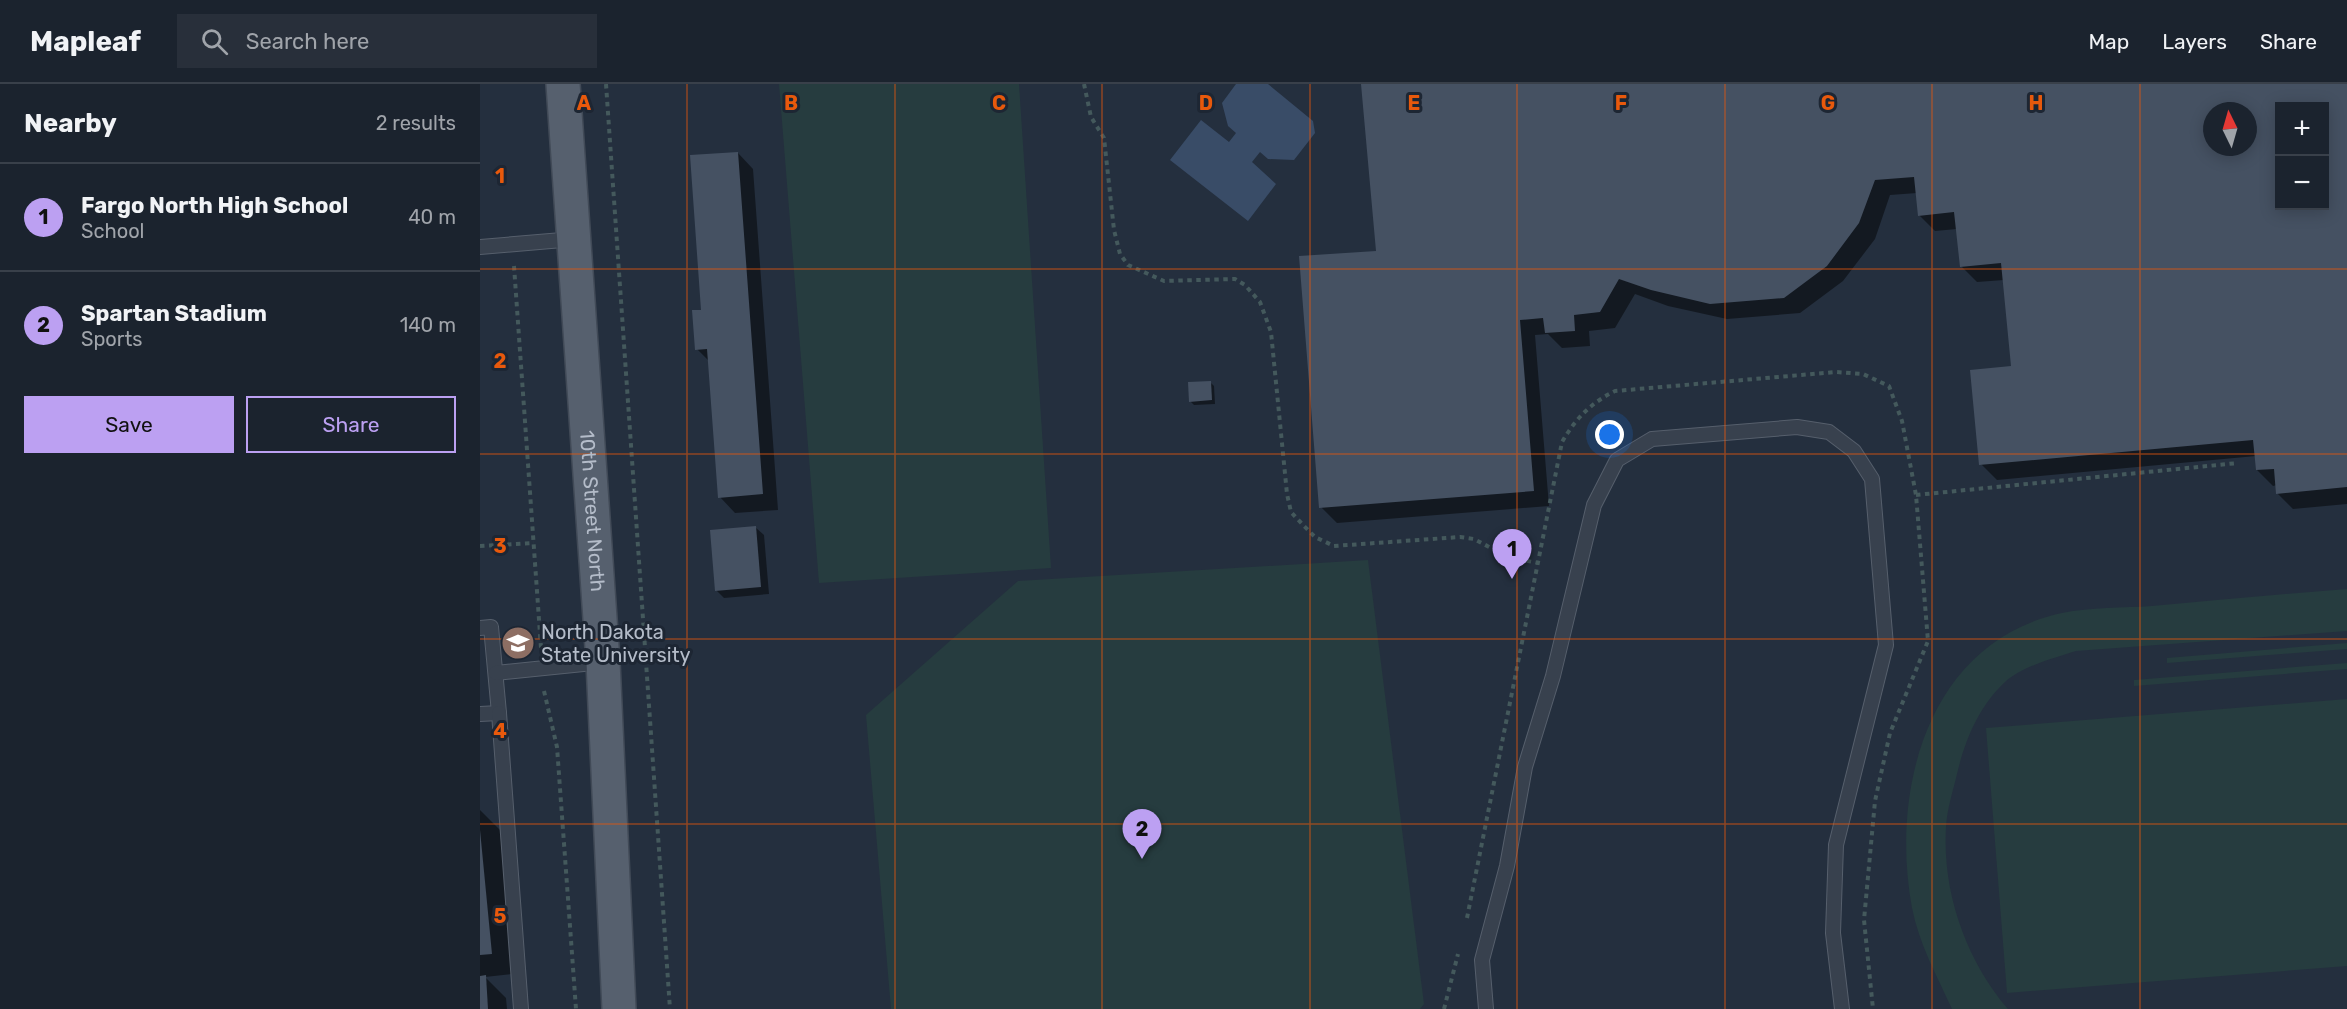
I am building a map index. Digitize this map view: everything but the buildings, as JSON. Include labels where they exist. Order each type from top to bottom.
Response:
[{"type":"main road","name":"10th Street North","points":[[563,84],[603,662],[619,1009]]},
{"type":"lane","points":[[480,247],[574,239]]},
{"type":"lane","points":[[1486,1009],[1482,960],[1507,866],[1525,767],[1553,676],[1593,505],[1617,460],[1652,439],[1797,427],[1829,432],[1854,451],[1872,479],[1886,645],[1836,845],[1833,933],[1842,1009]]},
{"type":"lane","points":[[480,628],[490,627],[496,673],[521,1009]]},
{"type":"lane","points":[[496,673],[603,662]]},
{"type":"lane","points":[[480,714],[499,713]]},
{"type":"path","points":[[606,84],[670,1009]]},
{"type":"path","points":[[1084,84],[1092,117],[1104,138],[1114,230],[1120,254],[1128,265],[1164,281],[1235,279],[1245,285],[1260,302],[1271,332],[1287,494],[1291,512],[1302,525],[1315,537],[1334,546],[1460,537],[1474,539],[1510,558],[1539,563]]},
{"type":"path","points":[[513,244],[544,694],[557,747],[576,1009]]},
{"type":"path","points":[[1466,922],[1562,442],[1574,422],[1589,408],[1615,391],[1836,372],[1863,374],[1889,386],[1902,421],[1916,495],[1928,640],[1890,733],[1875,801],[1864,920],[1873,1009]]},
{"type":"path","points":[[1916,495],[2238,463]]},
{"type":"path","points":[[480,546],[534,543]]},
{"type":"path","points":[[1444,1009],[1459,950]]},
{"type":"green space","points":[[779,84],[1019,84],[1051,568],[819,583]]},
{"type":"green space","points":[[1368,560],[1424,1004],[1420,1009],[891,1009],[866,715],[1018,581]]},
{"type":"green space","points":[[2347,589],[2347,631],[2076,651],[2021,671],[1996,691],[1980,713],[1964,749],[1948,814],[1946,851],[1953,900],[1969,947],[1993,990],[2008,1009],[1952,1009],[1915,921],[1907,862],[1907,816],[1914,770],[1928,727],[1950,688],[1979,655],[2016,629],[2073,611]]},
{"type":"green space","points":[[2347,643],[2347,649],[2167,663],[2167,658]]},
{"type":"green space","points":[[2347,663],[2347,669],[2134,686],[2134,680]]},
{"type":"green space","points":[[2347,699],[2347,966],[2007,993],[1986,728]]},
{"type":"water","points":[[1236,84],[1268,84],[1313,121],[1315,133],[1294,160],[1268,159],[1260,152],[1252,162],[1276,184],[1248,221],[1170,160],[1201,120],[1229,142],[1236,133],[1228,126],[1222,103]]},
{"type":"place","name":"Fargo North High School","points":[[1512,579]]},
{"type":"place","name":"North Dakota State University","points":[[518,643]]},
{"type":"place","name":"Spartan Stadium","points":[[1142,859]]}]
